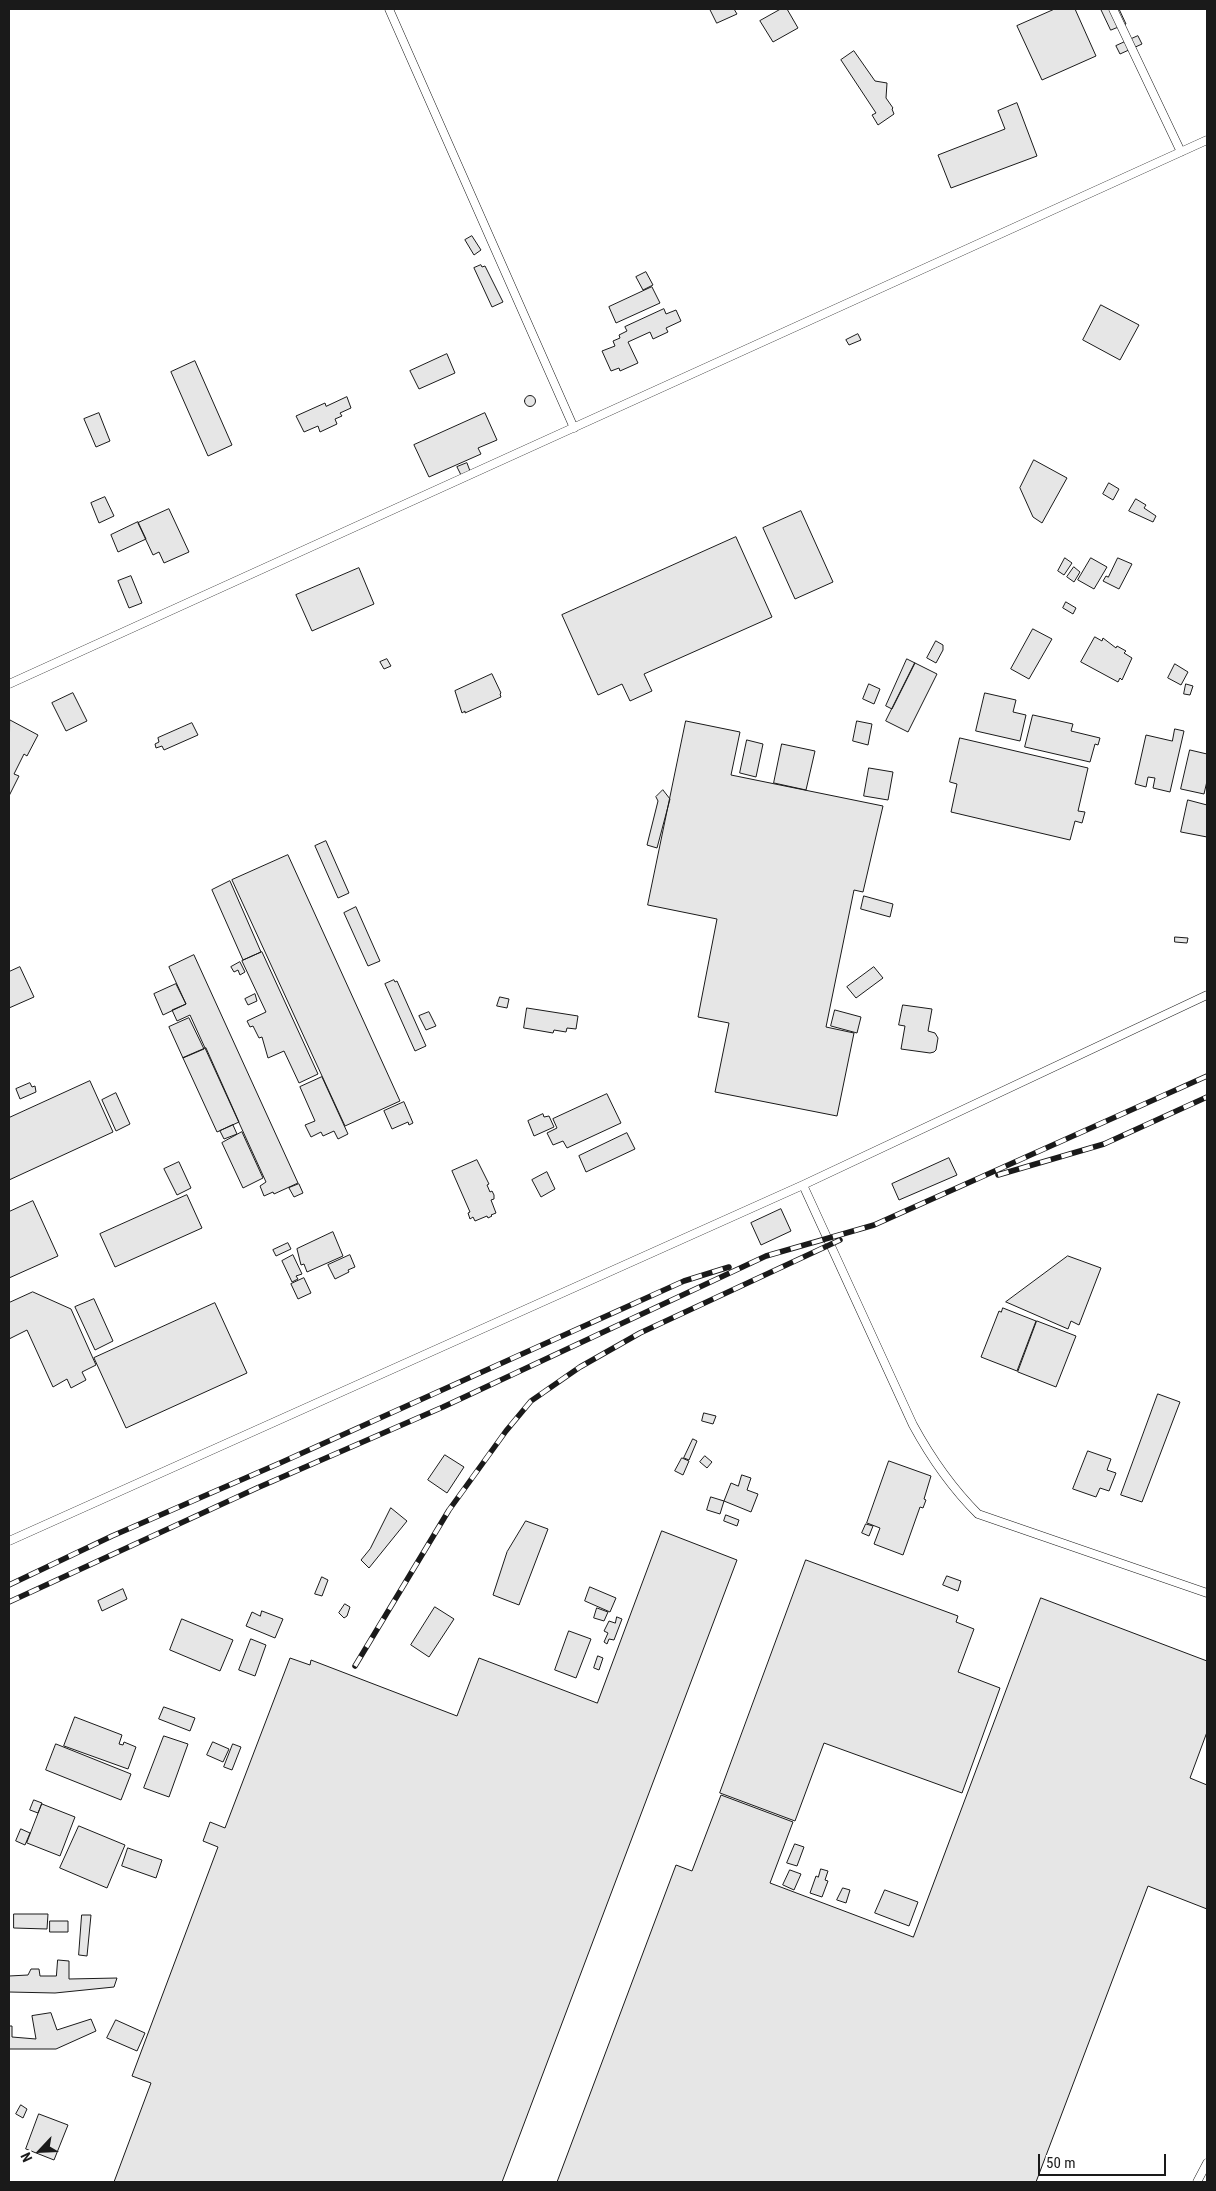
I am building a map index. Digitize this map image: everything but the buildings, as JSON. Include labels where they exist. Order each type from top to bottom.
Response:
[{"type":"lane","points":[[389,9],[574,428]]},
{"type":"lane","points":[[1113,9],[1181,152]]},
{"type":"lane","points":[[9,684],[1207,140]]},
{"type":"lane","points":[[9,1541],[803,1185],[1207,995]]},
{"type":"lane","points":[[803,1185],[913,1425],[934,1462],[957,1493],[978,1514],[1207,1593]]},
{"type":"lane","points":[[1197,2182],[1207,2163]]},
{"type":"railway","points":[[9,1602],[257,1488],[443,1407],[766,1256],[874,1225],[1207,1076]]},
{"type":"railway","points":[[998,1175],[1104,1144],[1207,1097]]},
{"type":"railway","points":[[355,1666],[449,1510],[506,1431],[531,1401],[580,1367],[640,1333],[840,1240]]},
{"type":"railway","points":[[9,1585],[112,1536],[280,1463],[684,1281],[729,1267]]}]
